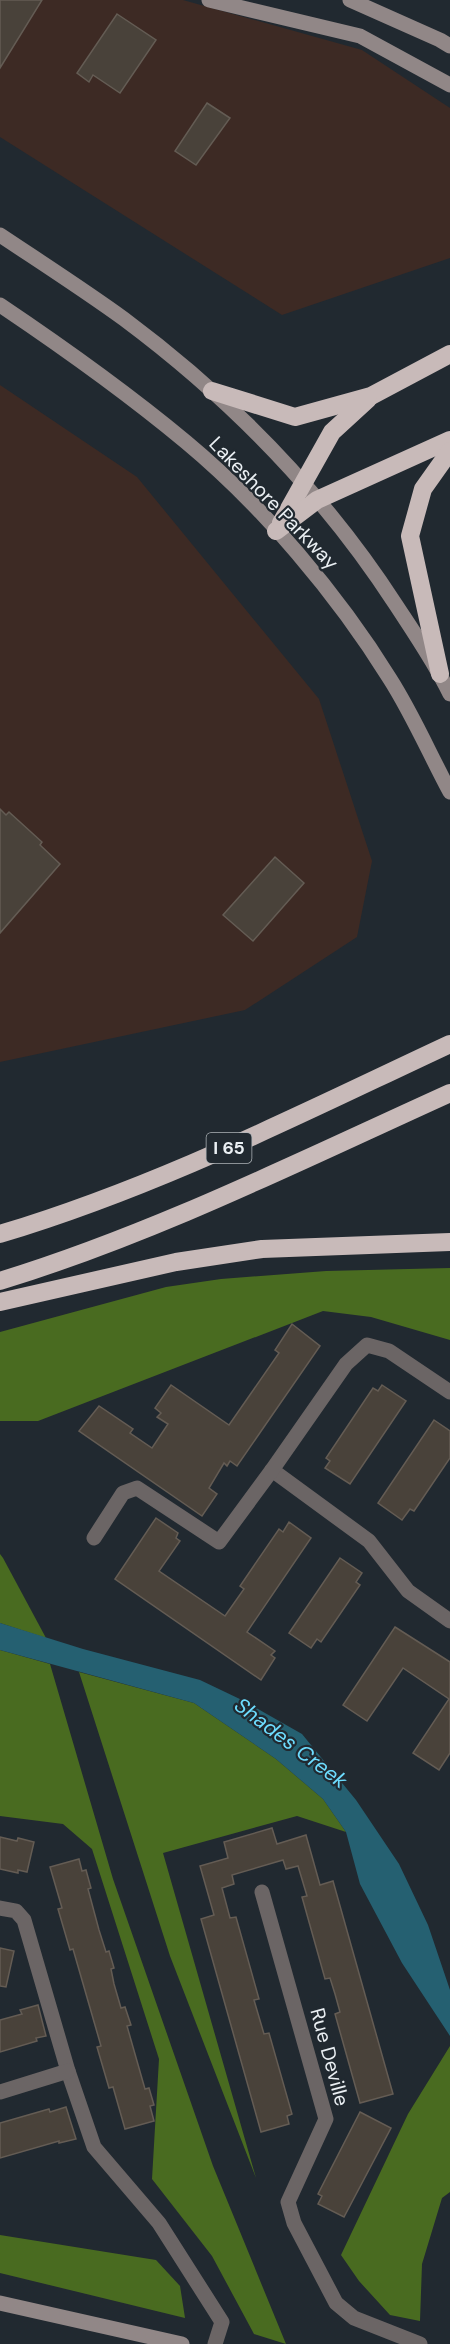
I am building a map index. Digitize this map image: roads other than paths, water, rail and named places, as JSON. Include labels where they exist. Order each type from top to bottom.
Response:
[{"type":"highway","points":[[212,391],[295,417],[371,396],[450,354]]},
{"type":"highway","points":[[276,531],[332,432],[371,396]]},
{"type":"highway","points":[[276,531],[317,500],[450,440]]},
{"type":"highway","points":[[440,674],[410,536],[423,489],[450,451]]},
{"type":"highway","points":[[357,1087],[450,1030]]},
{"type":"highway","name":"I 65","points":[[0,1234],[57,1217],[180,1170],[450,1044]]},
{"type":"highway","name":"I 65","points":[[0,1281],[48,1266],[177,1216],[450,1093]]},
{"type":"highway","points":[[0,1302],[176,1262],[262,1249],[450,1242]]},
{"type":"main road","points":[[209,0],[360,36],[450,85]]},
{"type":"main road","points":[[350,0],[420,30],[450,46]]},
{"type":"main road","name":"Lakeshore Parkway","points":[[0,235],[124,319],[212,391],[276,453],[346,533],[440,674],[450,694]]},
{"type":"main road","name":"Lakeshore Parkway","points":[[0,305],[74,355],[188,443],[276,531],[318,577],[375,656],[391,681],[450,792]]},
{"type":"main road","points":[[0,2303],[182,2344]]},
{"type":"street","points":[[93,1538],[123,1493],[137,1488],[219,1542],[346,1364],[367,1345],[389,1351],[450,1392]]},
{"type":"street","points":[[272,1470],[369,1540],[408,1591],[450,1621]]},
{"type":"street","name":"Rue Deville","points":[[262,1892],[326,2119],[288,2202],[294,2223],[336,2303],[354,2318],[420,2344]]},
{"type":"street","points":[[0,1908],[16,1911],[24,1920],[68,2071],[94,2147],[159,2223],[222,2322],[215,2344]]},
{"type":"street","points":[[0,2092],[68,2071]]},
{"type":"water","name":"Shades Creek","points":[[0,1623],[83,1649],[200,1680],[244,1701],[302,1734],[356,1800],[399,1864],[428,1925],[450,1990],[450,2036],[402,1963],[360,1884],[346,1832],[323,1799],[276,1759],[194,1703],[0,1650]]}]
